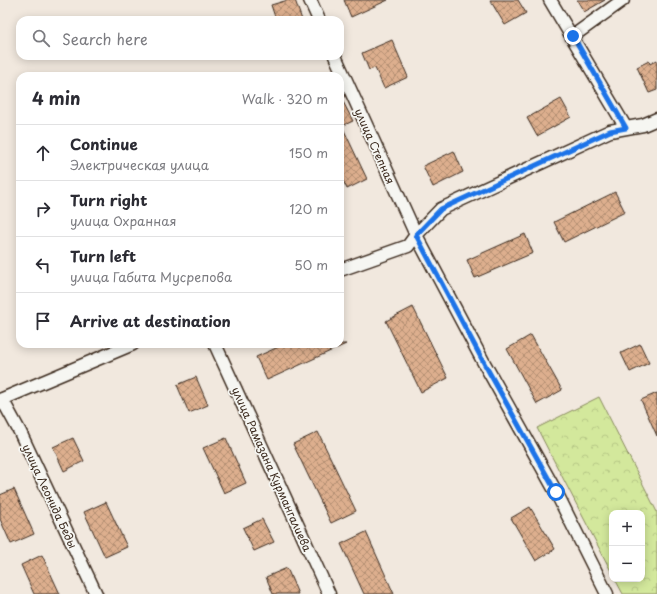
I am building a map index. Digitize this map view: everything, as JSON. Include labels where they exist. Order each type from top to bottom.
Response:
[{"type":"street","points":[[310,0],[317,16]]},
{"type":"street","points":[[550,0],[573,36],[626,128]]},
{"type":"street","points":[[573,36],[623,0]]},
{"type":"street","name":"улица Степная","points":[[337,60],[342,72]]},
{"type":"street","name":"улица Степная","points":[[344,76],[416,235],[484,363],[556,492],[607,594]]},
{"type":"street","points":[[344,269],[408,246],[416,235],[441,209],[610,131],[643,125],[657,119]]},
{"type":"street","points":[[1,400],[124,348]]},
{"type":"street","name":"улица Рамазана Курмангалиева","points":[[217,348],[329,594]]},
{"type":"street","name":"улица Леонида Беды","points":[[1,400],[20,432],[96,594]]},
{"type":"green space","points":[[599,397],[657,512],[657,594],[623,594],[617,582],[645,582],[645,510],[609,510],[609,567],[537,428]]},
{"type":"building","points":[[288,0],[295,0],[301,16],[275,16],[271,5]]},
{"type":"building","points":[[344,0],[388,0],[351,17]]},
{"type":"building","points":[[490,0],[518,0],[526,13],[505,25]]},
{"type":"building","points":[[577,0],[605,0],[584,12]]},
{"type":"building","points":[[392,40],[408,77],[384,88],[375,68],[369,70],[362,53]]},
{"type":"building","points":[[657,60],[657,90],[649,93],[637,67],[649,61],[650,64]]},
{"type":"building","points":[[561,99],[571,117],[537,136],[527,118]]},
{"type":"building","points":[[344,104],[353,121],[344,125]]},
{"type":"building","points":[[344,130],[367,179],[347,189],[344,183]]},
{"type":"building","points":[[454,151],[463,172],[433,187],[423,166]]},
{"type":"building","points":[[615,192],[625,212],[564,242],[554,222]]},
{"type":"building","points":[[525,234],[533,253],[475,278],[467,260]]},
{"type":"building","points":[[413,307],[448,378],[421,392],[386,321]]},
{"type":"building","points":[[531,335],[562,390],[537,404],[507,349]]},
{"type":"building","points":[[640,344],[649,363],[630,372],[621,353]]},
{"type":"building","points":[[276,348],[337,348],[267,380],[256,357]]},
{"type":"building","points":[[196,377],[208,405],[189,413],[177,385]]},
{"type":"building","points":[[657,393],[657,436],[641,400]]},
{"type":"building","points":[[318,432],[356,511],[331,523],[293,444]]},
{"type":"building","points":[[73,438],[84,461],[64,471],[53,447]]},
{"type":"building","points":[[226,438],[246,483],[224,493],[203,448]]},
{"type":"building","points":[[14,489],[34,534],[11,544],[0,519],[0,495]]},
{"type":"building","points":[[106,502],[127,547],[105,557],[84,512]]},
{"type":"building","points":[[530,507],[555,549],[536,561],[511,518]]},
{"type":"building","points":[[262,519],[274,542],[254,551],[243,528]]},
{"type":"building","points":[[366,532],[394,594],[364,594],[341,544]]},
{"type":"building","points":[[42,555],[60,594],[34,594],[21,565]]},
{"type":"building","points":[[287,568],[298,594],[273,594],[266,577]]},
{"type":"route","points":[[556,492],[484,363],[452,300],[416,235],[441,209],[610,131],[626,128],[573,36]]}]
